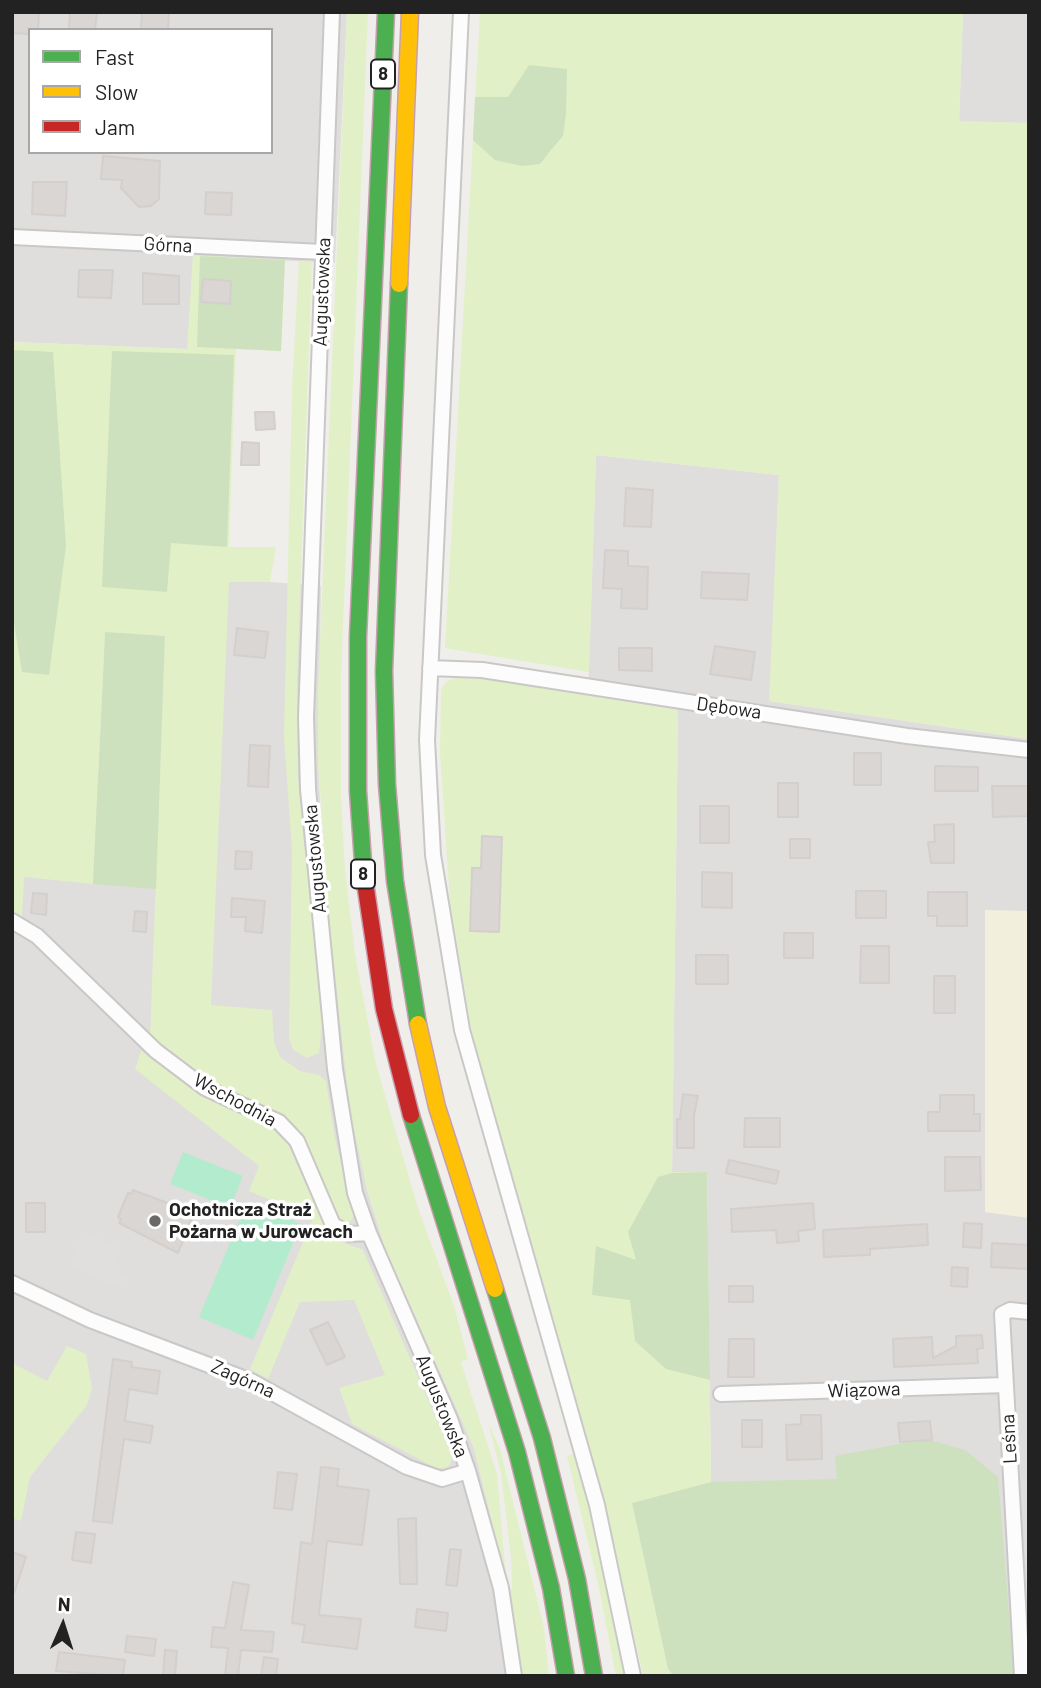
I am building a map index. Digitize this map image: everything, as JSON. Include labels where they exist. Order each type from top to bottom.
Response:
[{"type":"highway","name":"8","points":[[386,12],[358,636],[358,790],[366,900],[384,1009],[401,1084],[503,1403],[551,1588],[566,1676]]},
{"type":"highway","name":"8","points":[[410,12],[384,671],[387,784],[395,881],[416,1014],[438,1107],[541,1438],[577,1578],[594,1676]]},
{"type":"highway","points":[[577,1578],[607,1676]]},
{"type":"street","name":"Augustowska","points":[[332,12],[306,717],[308,789],[335,1069],[355,1193],[369,1233],[450,1419],[468,1471],[501,1588],[514,1676]]},
{"type":"street","points":[[461,12],[427,740],[433,855],[462,1030],[597,1505],[633,1676]]},
{"type":"street","name":"Górna","points":[[12,237],[323,252]]},
{"type":"street","name":"Dębowa","points":[[430,668],[482,670],[907,736],[1029,750]]},
{"type":"street","name":"Wschodnia","points":[[12,920],[37,936],[146,1042],[195,1081],[279,1122],[297,1142],[333,1225],[349,1234],[369,1233]]},
{"type":"street","name":"Zagórna","points":[[12,1283],[90,1320],[251,1381],[407,1467],[442,1479],[468,1471]]},
{"type":"street","name":"Leśna","points":[[1022,1676],[1002,1314],[1010,1310],[1029,1312]]},
{"type":"street","name":"Wiązowa","points":[[722,1394],[1006,1385]]},
{"type":"shaded area","points":[[12,12],[347,12],[335,263],[193,256],[188,349],[12,342]]},
{"type":"shaded area","points":[[963,12],[1029,12],[1029,123],[959,122]]},
{"type":"shaded area","points":[[596,455],[779,475],[770,701],[1029,739],[1029,1676],[674,1676],[711,1482],[707,1173],[672,1173],[678,710],[588,695]]},
{"type":"shaded area","points":[[220,578],[321,586],[318,761],[322,838],[344,1054],[367,1190],[385,1247],[474,1448],[506,1578],[522,1676],[12,1676],[12,768],[207,778]]},
{"type":"shaded area","points":[[985,910],[1029,911],[1029,1218],[985,1212]]},
{"type":"shaded area","points":[[83,1232],[121,1248],[112,1270],[131,1279],[126,1290],[69,1265]]},
{"type":"green space","points":[[347,12],[368,12],[341,676],[341,797],[345,870],[355,954],[376,1064],[418,1208],[455,1309],[468,1359],[461,1362],[497,1474],[506,1578],[474,1448],[385,1247],[367,1190],[350,1111],[329,919],[318,761],[318,689]]},
{"type":"green space","points":[[480,12],[963,12],[959,121],[1029,123],[1029,739],[769,701],[779,475],[596,455],[589,672],[445,648]]},
{"type":"green space","points":[[529,65],[567,69],[566,113],[563,136],[540,164],[522,166],[495,160],[473,140],[475,97],[508,97]]},
{"type":"green space","points":[[193,255],[285,260],[281,351],[236,349],[229,547],[276,547],[270,582],[229,582],[211,1005],[272,1010],[274,1042],[280,1057],[300,1071],[319,1075],[326,1081],[335,1138],[354,1216],[349,1224],[339,1221],[303,1137],[295,1126],[211,1084],[150,1037],[165,636],[105,633],[93,884],[24,877],[22,917],[12,914],[12,342],[187,349]]},
{"type":"green space","points":[[200,256],[285,260],[281,351],[197,347]]},
{"type":"green space","points":[[299,261],[312,261],[297,683],[298,778],[322,1025],[319,1053],[307,1058],[293,1050],[289,1037],[292,850],[284,737],[292,387]]},
{"type":"green space","points":[[12,350],[53,352],[66,546],[49,675],[22,672],[12,611]]},
{"type":"green space","points":[[112,351],[234,355],[227,547],[171,543],[167,592],[102,587]]},
{"type":"green space","points":[[105,632],[165,636],[156,889],[93,884]]},
{"type":"green space","points":[[461,675],[678,710],[672,1172],[707,1172],[711,1482],[632,1503],[668,1669],[674,1676],[643,1675],[606,1513],[473,1040],[450,901],[440,753],[441,689],[447,681]]},
{"type":"green space","points":[[141,1051],[202,1094],[267,1125],[286,1140],[324,1224],[344,1243],[363,1250],[452,1455],[451,1463],[447,1467],[438,1469],[352,1424],[339,1388],[385,1375],[354,1300],[300,1302],[268,1379],[250,1369],[313,1218],[249,1191],[259,1166],[135,1069]]},
{"type":"green space","points":[[183,1152],[243,1176],[230,1208],[170,1184]]},
{"type":"green space","points":[[707,1172],[710,1380],[666,1369],[635,1341],[630,1300],[592,1295],[596,1246],[636,1260],[628,1232],[658,1177],[672,1173]]},
{"type":"green space","points":[[247,1202],[301,1224],[253,1340],[199,1317]]},
{"type":"green space","points":[[67,1346],[86,1354],[92,1388],[87,1405],[30,1477],[21,1521],[12,1518],[12,1363],[47,1381]]},
{"type":"green space","points":[[488,1422],[500,1449],[544,1628],[549,1676],[522,1676],[509,1590],[512,1589],[511,1558],[501,1473]]},
{"type":"green space","points":[[926,1439],[965,1450],[998,1477],[1014,1676],[674,1676],[668,1669],[632,1503],[711,1482],[837,1479],[835,1456]]},
{"type":"green space","points":[[577,1453],[621,1645],[625,1676],[616,1676],[599,1588],[567,1456]]},
{"type":"building","points":[[12,12],[39,12],[38,28],[28,28],[28,34],[12,33]]},
{"type":"building","points":[[70,12],[97,12],[95,28],[69,28]]},
{"type":"building","points":[[142,12],[169,12],[168,28],[141,28]]},
{"type":"building","points":[[103,156],[160,161],[159,199],[151,206],[139,207],[121,188],[122,180],[101,179]]},
{"type":"building","points":[[33,182],[67,182],[65,216],[32,214]]},
{"type":"building","points":[[206,192],[232,193],[231,215],[205,214]]},
{"type":"building","points":[[79,270],[113,270],[111,298],[78,297]]},
{"type":"building","points":[[143,273],[179,276],[179,304],[143,304]]},
{"type":"building","points":[[203,279],[231,281],[230,304],[201,302]]},
{"type":"building","points":[[255,412],[274,412],[275,429],[256,430]]},
{"type":"building","points":[[242,442],[259,443],[259,465],[241,465]]},
{"type":"building","points":[[626,488],[653,490],[651,527],[624,526]]},
{"type":"building","points":[[605,550],[628,551],[628,566],[648,567],[647,609],[621,608],[622,589],[603,588]]},
{"type":"building","points":[[702,572],[749,574],[747,600],[701,598]]},
{"type":"building","points":[[237,628],[268,632],[265,658],[234,655]]},
{"type":"building","points":[[715,646],[755,652],[751,680],[710,674]]},
{"type":"building","points":[[619,648],[652,648],[652,671],[619,670]]},
{"type":"building","points":[[250,745],[270,746],[268,787],[248,786]]},
{"type":"building","points":[[854,753],[881,753],[881,785],[854,785]]},
{"type":"building","points":[[935,766],[978,767],[978,791],[935,791]]},
{"type":"building","points":[[778,783],[798,783],[798,817],[778,817]]},
{"type":"building","points":[[992,786],[1029,786],[1029,816],[993,817]]},
{"type":"building","points":[[700,806],[729,806],[729,843],[700,843]]},
{"type":"building","points":[[954,824],[954,863],[931,863],[928,842],[935,842],[934,825]]},
{"type":"building","points":[[482,836],[502,837],[499,932],[470,931],[472,868],[481,868]]},
{"type":"building","points":[[790,839],[810,839],[810,858],[790,858]]},
{"type":"building","points":[[236,851],[252,852],[251,869],[235,869]]},
{"type":"building","points":[[702,872],[732,873],[732,908],[702,907]]},
{"type":"building","points":[[856,891],[886,891],[886,918],[856,918]]},
{"type":"building","points":[[928,892],[967,892],[967,926],[937,926],[937,916],[928,916]]},
{"type":"building","points":[[33,893],[47,894],[46,915],[31,913]]},
{"type":"building","points":[[232,898],[265,901],[262,933],[245,931],[246,917],[231,917]]},
{"type":"building","points":[[135,911],[147,912],[146,932],[133,931]]},
{"type":"building","points":[[784,933],[813,933],[813,958],[784,958]]},
{"type":"building","points":[[861,946],[889,946],[889,983],[860,983]]},
{"type":"building","points":[[696,955],[728,955],[728,984],[696,984]]},
{"type":"building","points":[[934,976],[955,976],[955,1013],[934,1013]]},
{"type":"building","points":[[683,1094],[698,1096],[694,1115],[694,1148],[677,1148],[677,1119],[680,1119]]},
{"type":"building","points":[[940,1095],[974,1095],[974,1114],[980,1114],[980,1131],[928,1131],[928,1112],[940,1112]]},
{"type":"building","points":[[745,1118],[780,1118],[780,1147],[744,1147]]},
{"type":"building","points":[[945,1157],[980,1157],[981,1190],[945,1191]]},
{"type":"building","points":[[729,1160],[779,1171],[776,1184],[726,1173]]},
{"type":"building","name":"Ochotnicza Straż Pożarna w Jurowcach","points":[[133,1190],[178,1207],[176,1212],[192,1219],[178,1253],[119,1223],[121,1219],[118,1217],[128,1193],[131,1194]]},
{"type":"building","points":[[26,1203],[45,1203],[45,1232],[26,1232]]},
{"type":"building","points":[[813,1203],[815,1229],[798,1231],[799,1241],[777,1243],[776,1230],[732,1232],[731,1209]]},
{"type":"building","points":[[964,1223],[982,1224],[981,1248],[963,1247]]},
{"type":"building","points":[[927,1224],[928,1245],[870,1249],[870,1255],[824,1257],[823,1230]]},
{"type":"building","points":[[992,1243],[1029,1245],[1029,1269],[991,1267]]},
{"type":"building","points":[[952,1267],[968,1268],[967,1287],[951,1286]]},
{"type":"building","points":[[729,1286],[753,1286],[753,1302],[729,1302]]},
{"type":"building","points":[[328,1322],[345,1357],[327,1365],[310,1330]]},
{"type":"building","points":[[982,1335],[983,1348],[977,1349],[978,1363],[894,1367],[893,1339],[932,1337],[933,1358],[956,1346],[956,1336]]},
{"type":"building","points":[[729,1339],[754,1339],[754,1377],[728,1377]]},
{"type":"building","points":[[113,1359],[132,1362],[131,1367],[160,1371],[157,1394],[129,1389],[125,1421],[153,1426],[150,1443],[124,1439],[112,1523],[93,1521]]},
{"type":"building","points":[[801,1415],[821,1415],[822,1459],[787,1460],[786,1425],[801,1424]]},
{"type":"building","points":[[742,1420],[762,1420],[762,1447],[742,1447]]},
{"type":"building","points":[[930,1421],[932,1440],[900,1442],[898,1423]]},
{"type":"building","points":[[321,1467],[339,1469],[337,1486],[369,1490],[362,1545],[327,1541],[319,1615],[361,1619],[357,1649],[302,1642],[305,1625],[292,1623],[301,1542],[312,1544]]},
{"type":"building","points":[[278,1472],[297,1474],[292,1510],[274,1508]]},
{"type":"building","points":[[416,1518],[417,1584],[400,1584],[398,1519]]},
{"type":"building","points":[[76,1532],[95,1534],[91,1563],[72,1560]]},
{"type":"building","points":[[450,1549],[461,1550],[457,1586],[446,1585]]},
{"type":"building","points":[[12,1552],[26,1557],[14,1593],[12,1593]]},
{"type":"building","points":[[233,1582],[249,1585],[241,1630],[274,1632],[272,1652],[241,1650],[238,1676],[225,1676],[228,1648],[211,1647],[213,1627],[225,1628]]},
{"type":"building","points":[[417,1609],[448,1613],[446,1631],[415,1627]]},
{"type":"building","points":[[127,1636],[156,1639],[154,1656],[125,1652]]},
{"type":"building","points":[[165,1650],[177,1651],[175,1676],[163,1676]]},
{"type":"building","points":[[59,1652],[125,1660],[123,1676],[56,1671]]},
{"type":"building","points":[[264,1657],[278,1659],[276,1676],[261,1676]]},
{"type":"traffic: fast","points":[[364,876],[358,791],[358,636],[386,12]]},
{"type":"traffic: fast","points":[[399,284],[384,671],[387,784],[395,881],[418,1024]]},
{"type":"traffic: fast","points":[[411,1115],[517,1452],[551,1588],[566,1676]]},
{"type":"traffic: fast","points":[[495,1289],[542,1438],[577,1579],[594,1676]]},
{"type":"traffic: slow","points":[[399,284],[410,12]]},
{"type":"traffic: slow","points":[[418,1024],[437,1107],[495,1289]]},
{"type":"traffic: jam","points":[[364,876],[384,1009],[411,1115]]},
{"type":"place","name":"Ochotnicza Straż Pożarna w Jurowcach","points":[[155,1221]]}]
